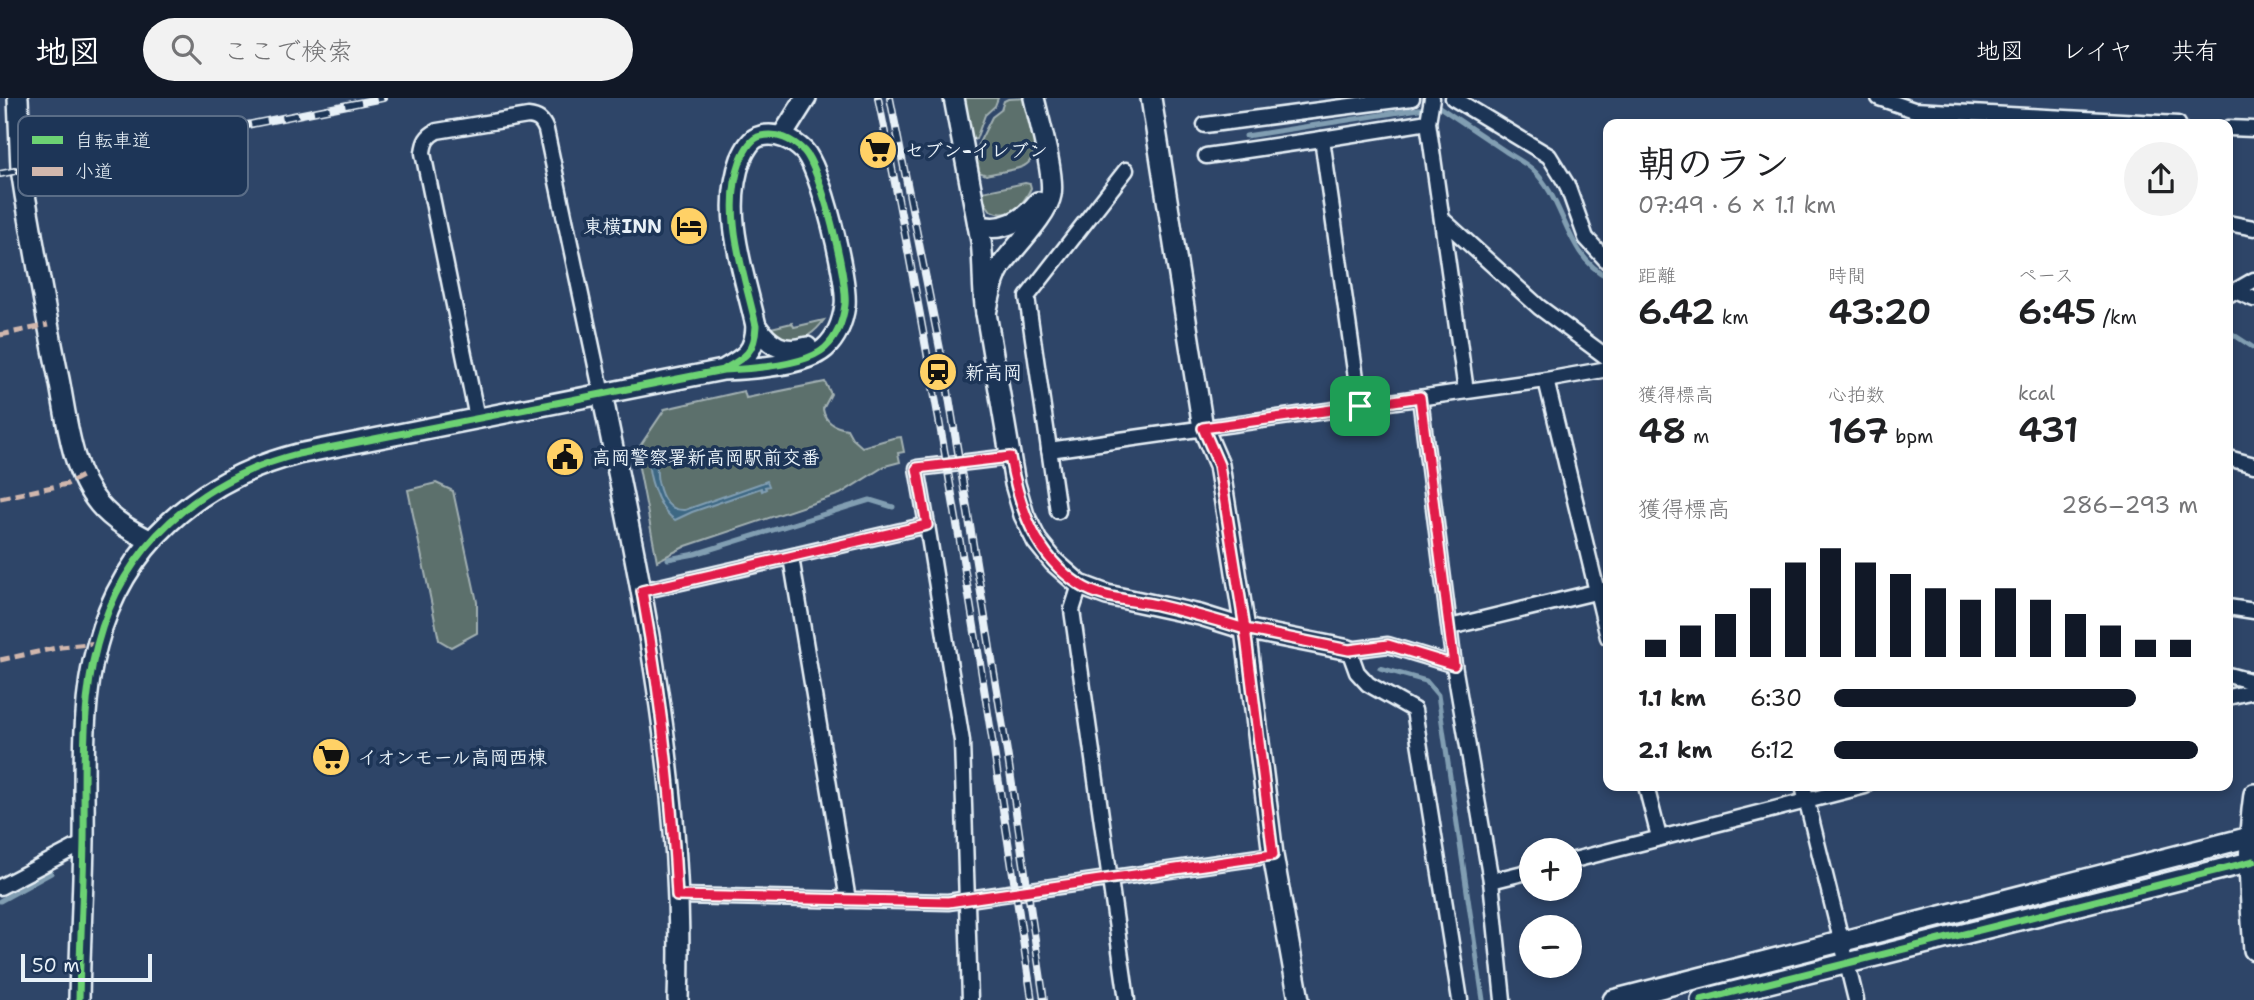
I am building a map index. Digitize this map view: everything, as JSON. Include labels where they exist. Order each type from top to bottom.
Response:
[{"type":"street","points":[[18,98],[19,116]]},
{"type":"street","points":[[782,136],[806,98]]},
{"type":"street","points":[[954,98],[978,225],[983,259],[982,294],[1010,457],[1024,515],[1037,541],[1054,562],[1080,585],[1107,595],[1196,614],[1245,629],[1349,650],[1388,645],[1454,665]]},
{"type":"street","points":[[986,313],[991,289],[1000,269],[1045,210],[1052,195],[1034,98]]},
{"type":"street","points":[[1151,98],[1203,428],[1219,465],[1245,629],[1273,855],[1299,1000]]},
{"type":"street","points":[[1205,125],[1334,103],[1412,98]]},
{"type":"street","points":[[1432,98],[1428,121],[1465,391]]},
{"type":"street","points":[[1453,98],[1549,156],[1567,185],[1586,238],[1603,257]]},
{"type":"street","points":[[1879,98],[1914,110],[2084,119]]},
{"type":"street","points":[[477,418],[424,143],[437,131],[528,116],[536,117],[543,121],[549,141],[642,591],[664,729],[672,804],[677,896],[678,1000]]},
{"type":"street","points":[[1206,156],[1428,121]]},
{"type":"street","points":[[2233,128],[2254,129]]},
{"type":"street","points":[[79,1000],[87,717],[96,647],[111,601],[128,570],[179,512],[197,498],[241,473],[270,462],[723,370],[782,365],[813,355],[826,347],[842,321],[846,301],[825,199],[806,153],[782,136],[758,136],[748,146],[737,172],[733,195],[734,223],[756,326],[755,342],[745,357],[723,370]]},
{"type":"street","points":[[1322,139],[1360,406]]},
{"type":"street","points":[[1058,511],[1027,298],[1126,170]]},
{"type":"street","points":[[978,225],[1007,225],[1027,215],[1046,189],[1050,175]]},
{"type":"street","points":[[25,196],[56,366],[82,475],[99,504],[122,525],[151,541]]},
{"type":"street","points":[[1442,219],[1539,307],[1603,354]]},
{"type":"street","points":[[2233,224],[2254,228]]},
{"type":"street","points":[[2233,292],[2254,280]]},
{"type":"street","points":[[2233,294],[2254,299]]},
{"type":"street","points":[[756,326],[773,346],[785,351],[816,344],[836,332]]},
{"type":"street","points":[[1049,450],[1603,370]]},
{"type":"street","points":[[1450,627],[1603,591],[1546,380]]},
{"type":"street","points":[[1420,397],[1454,665],[1491,881],[1503,1000]]},
{"type":"street","points":[[970,1000],[962,741],[917,468],[1010,457]]},
{"type":"street","points":[[2233,459],[2254,465]]},
{"type":"street","points":[[642,591],[927,525]]},
{"type":"street","points":[[791,557],[848,900]]},
{"type":"street","points":[[1080,585],[1072,610],[1126,1000]]},
{"type":"street","points":[[2233,608],[2254,611]]},
{"type":"street","points":[[1349,650],[1357,672],[1368,684],[1414,710],[1460,1000]]},
{"type":"street","points":[[2233,676],[2254,682]]},
{"type":"street","points":[[2233,696],[2254,691]]},
{"type":"street","points":[[1647,791],[1659,837]]},
{"type":"street","points":[[1804,791],[1856,1000]]},
{"type":"street","points":[[1582,858],[1847,791]]},
{"type":"street","points":[[2254,794],[2251,836],[2254,950]]},
{"type":"street","points":[[1613,1000],[2251,836]]},
{"type":"street","points":[[0,887],[84,843]]},
{"type":"street","points":[[677,896],[948,902],[1273,855]]},
{"type":"street","points":[[1702,1000],[2251,862]]},
{"type":"street","points":[[1491,881],[1519,874]]},
{"type":"green space","points":[[966,98],[998,98],[995,106],[985,115],[976,139],[969,140],[963,101]]},
{"type":"green space","points":[[1027,98],[1035,144],[1030,161],[1015,169],[986,175],[977,171],[974,167],[979,143],[992,117],[1001,110],[1004,101]]},
{"type":"green space","points":[[1030,184],[1031,188],[1024,200],[1016,209],[1005,214],[991,211],[981,197],[982,192]]},
{"type":"green space","points":[[824,320],[813,332],[801,338],[780,337],[772,333],[771,328],[792,323],[794,327]]},
{"type":"green space","points":[[825,382],[831,394],[823,409],[828,421],[847,429],[862,447],[901,437],[904,452],[898,453],[900,462],[885,466],[840,494],[686,546],[657,561],[636,452],[665,409],[744,391],[746,398]]},
{"type":"green space","points":[[436,483],[453,491],[477,602],[477,633],[451,647],[439,640],[408,490]]},
{"type":"water","points":[[654,448],[658,452],[660,489],[669,505],[676,509],[685,510],[767,481],[769,486],[762,491],[761,488],[675,520],[663,507],[654,488],[649,457],[651,449]]},
{"type":"waterway","points":[[1246,136],[1438,106],[1532,169],[1552,196],[1582,255],[1603,274]]},
{"type":"waterway","points":[[2233,334],[2254,348]]},
{"type":"waterway","points":[[668,559],[695,554],[870,500],[893,507]]},
{"type":"waterway","points":[[1380,668],[1426,681],[1438,695],[1483,1000]]},
{"type":"waterway","points":[[0,901],[51,873]]},
{"type":"railway","points":[[248,125],[383,98]]},
{"type":"railway","points":[[878,98],[961,548],[1032,1000]]},
{"type":"railway","points":[[890,98],[946,379],[1008,758],[1044,1000]]},
{"type":"railway","points":[[0,174],[18,170]]},
{"type":"marked path","points":[[0,335],[48,325]]},
{"type":"marked path","points":[[0,498],[67,484],[82,476]]},
{"type":"marked path","points":[[0,660],[61,647],[97,643]]},
{"type":"cycle path","points":[[79,1000],[85,742],[92,669],[109,609],[126,576],[146,547],[171,521],[198,499],[229,480],[262,465],[298,454],[723,370],[791,363],[816,354],[829,344],[841,322],[845,305],[842,273],[832,225],[811,162],[800,147],[779,136],[761,136],[751,142],[741,159],[735,179],[733,200],[736,242],[756,326],[751,349],[723,370]]},
{"type":"cycle path","points":[[1701,1000],[2254,861]]},
{"type":"place","name":"セブン-イレブン","points":[[878,150]]},
{"type":"place","name":"東横INN","points":[[689,226]]},
{"type":"place","name":"新高岡","points":[[938,372]]},
{"type":"place","name":"高岡警察署新高岡駅前交番","points":[[565,457]]},
{"type":"place","name":"イオンモール高岡西棟","points":[[331,757]]},
{"type":"route","points":[[1360,406],[1203,428],[1219,465],[1245,629],[1196,614],[1107,595],[1080,585],[1054,562],[1037,541],[1024,515],[1010,457],[917,468],[927,525],[642,591],[664,729],[673,816],[677,896],[948,902],[1273,855],[1245,629],[1349,650],[1388,645],[1454,665],[1420,397],[1360,406]]}]
